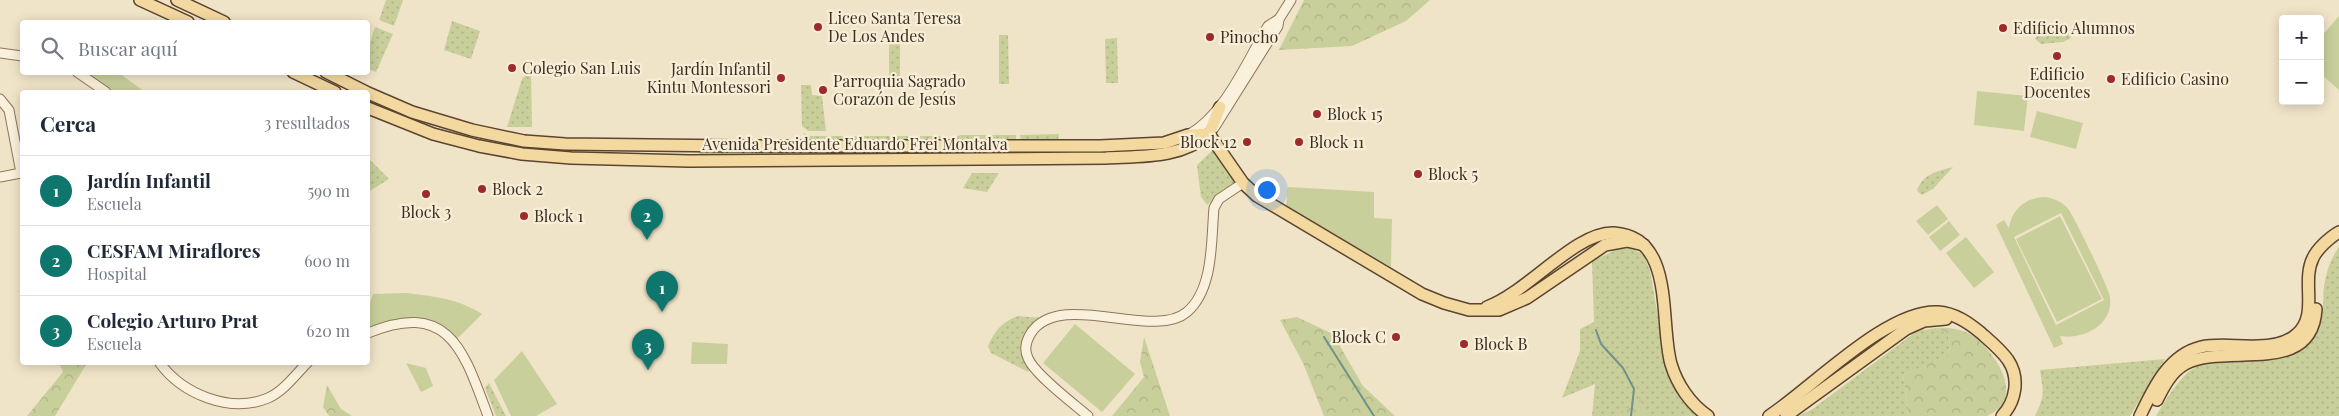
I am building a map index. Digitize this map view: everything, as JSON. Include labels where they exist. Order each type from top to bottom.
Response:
[{"type":"main road","points":[[140,0],[184,20]]},
{"type":"main road","points":[[177,0],[220,20]]},
{"type":"main road","points":[[300,75],[331,90]]},
{"type":"main road","name":"Avenida Presidente Eduardo Frei Montalva","points":[[332,75],[361,90]]},
{"type":"main road","name":"Avenida Presidente Eduardo Frei Montalva","points":[[370,94],[412,112],[472,130],[524,141],[565,144],[1100,146],[1164,143],[1188,135]]},
{"type":"main road","points":[[1210,134],[1220,107]]},
{"type":"main road","name":"Avenida Presidente Eduardo Frei Montalva","points":[[370,109],[433,134],[486,148],[535,155],[623,161],[1106,158],[1174,153],[1192,146],[1210,134]]},
{"type":"main road","points":[[1188,135],[1210,134]]},
{"type":"main road","points":[[1210,134],[1243,183],[1257,196],[1408,286],[1444,303],[1469,310],[1492,311],[1520,302],[1605,245],[1627,241],[1644,245],[1655,260],[1660,276],[1665,332],[1674,372],[1685,393],[1708,416]]},
{"type":"main road","points":[[2140,416],[2160,378],[2183,355],[2203,347],[2268,346],[2287,342],[2297,334],[2308,314],[2310,268],[2313,257],[2339,232]]},
{"type":"main road","points":[[2146,416],[2170,377],[2185,364],[2212,356],[2270,355],[2290,350],[2302,342],[2309,333],[2316,312],[2316,275],[2320,250]]},
{"type":"main road","points":[[1769,416],[1870,338],[1900,321],[1926,312],[1954,315],[1994,344],[2006,358],[2015,382],[2014,395],[2009,407],[2002,416]]},
{"type":"main road","points":[[1786,416],[1917,323],[1938,319],[1966,322]]},
{"type":"street","name":"Avenida Presidente Eduardo Frei Montalva","points":[[1210,134],[1226,112],[1278,26],[1279,19],[1291,0]]},
{"type":"street","name":"Avenida Presidente Eduardo Frei Montalva","points":[[1188,135],[1200,128],[1220,107],[1268,26],[1279,19]]},
{"type":"street","points":[[0,53],[20,56]]},
{"type":"street","points":[[81,75],[103,90]]},
{"type":"street","points":[[0,99],[9,110],[20,168]]},
{"type":"street","points":[[0,177],[20,173]]},
{"type":"street","points":[[1088,416],[1031,364],[1026,350],[1030,334],[1042,322],[1062,316],[1090,315],[1146,320],[1171,319],[1184,314],[1195,303],[1207,275],[1214,208],[1219,199],[1243,183]]},
{"type":"street","points":[[370,332],[407,322],[432,327],[446,335],[465,356],[488,416]]},
{"type":"street","points":[[162,365],[184,387],[210,399],[240,403],[269,398],[283,388],[305,365]]},
{"type":"green space","points":[[386,0],[403,0],[394,26],[379,20]]},
{"type":"green space","points":[[1304,0],[1430,0],[1406,21],[1352,46],[1279,50]]},
{"type":"green space","points":[[2339,16],[2339,90],[2324,77],[2324,33]]},
{"type":"green space","points":[[452,21],[480,31],[471,59],[444,50]]},
{"type":"green space","points":[[375,27],[393,34],[376,72],[370,70],[370,43]]},
{"type":"green space","points":[[2052,27],[2070,35],[2071,38],[2063,42],[2041,44],[2035,39],[2041,29]]},
{"type":"green space","points":[[999,35],[1008,35],[1009,84],[999,84]]},
{"type":"green space","points":[[889,38],[900,38],[900,87],[889,87]]},
{"type":"green space","points":[[1117,38],[1118,83],[1106,83],[1105,39]]},
{"type":"green space","points":[[531,70],[532,127],[507,127],[522,79]]},
{"type":"green space","points":[[89,75],[122,75],[142,90],[111,90]]},
{"type":"green space","points":[[801,85],[811,85],[812,95],[822,96],[826,131],[808,131],[802,126]]},
{"type":"green space","points":[[1977,91],[2028,96],[2024,131],[1974,125]]},
{"type":"green space","points":[[2037,111],[2083,123],[2076,149],[2030,137]]},
{"type":"green space","points":[[803,133],[811,136],[945,136],[945,141],[807,141]]},
{"type":"green space","points":[[1059,134],[1058,141],[1021,141],[1020,135]]},
{"type":"green space","points":[[960,135],[1016,135],[1016,141],[951,140]]},
{"type":"green space","points":[[1214,149],[1237,182],[1207,205],[1201,197],[1197,165]]},
{"type":"green space","points":[[944,151],[944,156],[700,156],[699,152]]},
{"type":"green space","points":[[370,160],[389,179],[370,191]]},
{"type":"green space","points":[[1953,167],[1933,189],[1922,195],[1917,191],[1919,185],[1931,174]]},
{"type":"green space","points":[[972,173],[999,173],[987,192],[963,188]]},
{"type":"green space","points":[[1288,187],[1374,192],[1374,218],[1392,219],[1391,267],[1286,207]]},
{"type":"green space","points":[[2046,197],[2056,200],[2065,205],[2069,210],[2098,268],[2110,297],[2110,307],[2102,323],[2087,333],[2078,336],[2060,336],[2063,344],[2054,348],[1996,225],[2004,220],[2009,228],[2013,215],[2021,205],[2032,199]],"holes":[[[2061,213],[2104,300],[2056,325],[2014,237]]]},
{"type":"green space","points":[[1937,205],[1948,219],[1928,235],[1916,221]]},
{"type":"green space","points":[[2060,216],[2102,299],[2057,322],[2016,239]]},
{"type":"green space","points":[[1949,221],[1960,235],[1940,251],[1929,237]]},
{"type":"green space","points":[[1966,237],[1994,272],[1974,288],[1946,253]]},
{"type":"green space","points":[[2339,247],[2339,416],[2156,416],[2176,385],[2191,370],[2206,363],[2221,360],[2270,358],[2285,355],[2300,348],[2313,337],[2322,319],[2324,286],[2328,270]]},
{"type":"green space","points":[[1630,248],[1643,254],[1650,270],[1666,365],[1681,400],[1698,416],[1645,416],[1640,399],[1619,416],[1592,416],[1595,384],[1562,398],[1580,351],[1580,329],[1594,322],[1592,261],[1618,249]]},
{"type":"green space","points":[[406,293],[436,297],[464,305],[482,314],[457,339],[447,329],[426,320],[415,319],[393,323],[370,330],[370,303],[373,294]]},
{"type":"green space","points":[[1018,316],[1042,318],[1031,327],[1025,336],[1031,368],[1028,372],[991,353],[988,346],[993,335],[1000,327]]},
{"type":"green space","points":[[1297,317],[1333,334],[1363,386],[1395,416],[1324,416],[1303,363],[1280,320]]},
{"type":"green space","points":[[1075,324],[1135,374],[1102,412],[1043,363]]},
{"type":"green space","points":[[1936,328],[1948,334],[1949,356],[1903,375],[1909,416],[1797,416],[1811,410],[1917,331]]},
{"type":"green space","points":[[1936,328],[1955,329],[1965,332],[1973,336],[1991,353],[2004,376],[2006,388],[2005,399],[1999,408],[1987,416],[1909,416],[1903,375],[1949,355],[1948,334]]},
{"type":"green space","points":[[1144,337],[1170,416],[1112,416],[1144,377],[1140,362]]},
{"type":"green space","points":[[692,342],[728,344],[727,364],[691,364]]},
{"type":"green space","points":[[522,351],[557,404],[536,416],[511,416],[494,380]]},
{"type":"green space","points":[[2165,359],[2130,416],[2035,416],[2043,393],[2040,370]]},
{"type":"green space","points":[[406,363],[426,368],[433,386],[421,392]]},
{"type":"green space","points":[[60,365],[86,365],[55,416],[27,416],[63,372]]},
{"type":"green space","points":[[489,383],[506,416],[496,416],[485,388]]},
{"type":"green space","points":[[327,385],[341,409],[352,416],[329,416],[323,407]]},
{"type":"green space","points":[[1640,398],[1645,416],[1619,416]]},
{"type":"waterway","points":[[1596,330],[1601,344],[1623,368],[1634,389],[1631,416]]},
{"type":"waterway","points":[[1324,337],[1374,416]]},
{"type":"place","name":"Liceo Santa Teresa De Los Andes","points":[[818,27]]},
{"type":"place","name":"Edificio Alumnos","points":[[2003,28]]},
{"type":"place","name":"Pinocho","points":[[1210,37]]},
{"type":"place","name":"Edificio Docentes","points":[[2057,56]]},
{"type":"place","name":"Colegio San Luis","points":[[512,68]]},
{"type":"place","name":"Jardín Infantil Kintu Montessori","points":[[781,78]]},
{"type":"place","name":"Edificio Casino","points":[[2111,79]]},
{"type":"place","name":"Parroquia Sagrado Corazón de Jesús","points":[[823,90]]},
{"type":"place","name":"Block 15","points":[[1317,114]]},
{"type":"place","name":"Block 12","points":[[1247,142]]},
{"type":"place","name":"Block 11","points":[[1299,142]]},
{"type":"place","name":"Block 5","points":[[1418,174]]},
{"type":"place","name":"Block 2","points":[[482,189]]},
{"type":"place","name":"Block 3","points":[[426,194]]},
{"type":"place","name":"Block 1","points":[[524,216]]},
{"type":"place","name":"CESFAM Miraflores","points":[[647,240]]},
{"type":"place","name":"Jardín Infantil","points":[[662,312]]},
{"type":"place","name":"Block C","points":[[1396,337]]},
{"type":"place","name":"Block B","points":[[1464,344]]},
{"type":"place","name":"Colegio Arturo Prat","points":[[648,370]]}]
